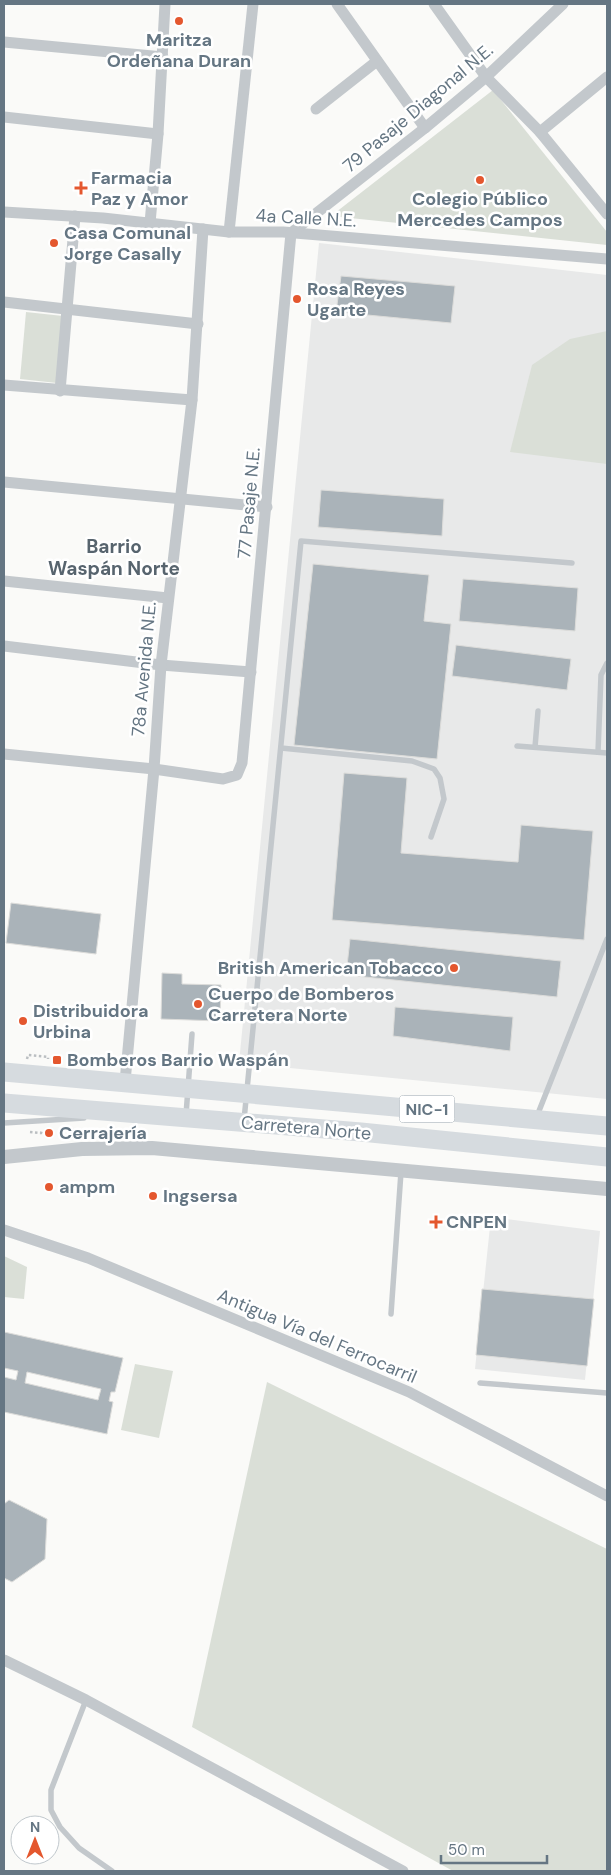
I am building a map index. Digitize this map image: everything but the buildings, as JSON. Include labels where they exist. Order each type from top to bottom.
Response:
[{"type":"highway","name":"Carretera Norte","points":[[4,1072],[607,1126]]},
{"type":"highway","name":"Carretera Norte","points":[[4,1103],[361,1132],[607,1157]]},
{"type":"street","points":[[150,223],[158,134],[165,4]]},
{"type":"street","points":[[229,232],[253,4]]},
{"type":"street","points":[[337,4],[426,128]]},
{"type":"street","points":[[434,4],[486,77],[540,132],[607,214]]},
{"type":"street","name":"79 Pasaje Diagonal N.E.","points":[[291,233],[426,128],[486,77],[563,4]]},
{"type":"street","points":[[4,42],[163,57]]},
{"type":"street","points":[[316,109],[377,61]]},
{"type":"street","points":[[540,132],[606,79]]},
{"type":"street","points":[[4,117],[158,134]]},
{"type":"street","name":"4a Calle N.E.","points":[[4,212],[75,216],[229,232],[291,233],[607,259]]},
{"type":"street","points":[[60,391],[75,216]]},
{"type":"street","name":"78a Avenida N.E.","points":[[125,1082],[154,769],[161,665],[192,400],[203,229]]},
{"type":"street","name":"77 Pasaje N.E.","points":[[154,769],[223,779],[237,775],[242,763],[291,233]]},
{"type":"street","points":[[4,302],[198,324]]},
{"type":"street","points":[[4,385],[60,391],[192,400]]},
{"type":"street","points":[[4,482],[267,507]]},
{"type":"street","points":[[4,581],[168,598]]},
{"type":"street","points":[[4,646],[161,665],[251,672]]},
{"type":"street","points":[[4,754],[154,769]]},
{"type":"street","points":[[4,1157],[82,1149],[152,1148],[607,1189]]},
{"type":"street","name":"Antigua Vía del Ferrocarril","points":[[4,1230],[88,1258],[408,1392],[607,1496]]},
{"type":"street","points":[[4,1660],[86,1700],[403,1871]]},
{"type":"lane","points":[[244,1123],[301,541],[572,563]]},
{"type":"lane","points":[[598,752],[601,675],[607,663]]},
{"type":"lane","points":[[536,747],[538,711]]},
{"type":"lane","points":[[517,746],[607,753]]},
{"type":"lane","points":[[281,748],[412,761],[434,769],[440,778],[444,799],[431,837]]},
{"type":"lane","points":[[536,1120],[607,939]]},
{"type":"lane","points":[[186,1117],[192,1034]]},
{"type":"lane","points":[[98,1117],[145,1114]]},
{"type":"lane","points":[[4,1123],[89,1118]]},
{"type":"lane","points":[[391,1314],[401,1170]]},
{"type":"lane","points":[[480,1383],[607,1393]]},
{"type":"lane","points":[[86,1700],[51,1790],[51,1810],[60,1827],[79,1848],[112,1871]]},
{"type":"path","points":[[28,1055],[48,1057]]},
{"type":"shaded area","points":[[493,90],[607,232],[607,245],[331,216]]},
{"type":"shaded area","points":[[319,243],[607,275],[607,1099],[239,1063]]},
{"type":"shaded area","points":[[26,312],[63,316],[57,383],[20,379]]},
{"type":"shaded area","points":[[607,331],[607,464],[510,452],[532,365],[570,339]]},
{"type":"shaded area","points":[[491,1217],[600,1231],[585,1380],[475,1369]]},
{"type":"shaded area","points":[[4,1256],[27,1267],[24,1299],[4,1297]]},
{"type":"shaded area","points":[[135,1364],[173,1371],[159,1438],[121,1430]]},
{"type":"shaded area","points":[[267,1382],[607,1549],[607,1871],[453,1871],[192,1727]]},
{"type":"place","name":"Maritza Ordeñana Duran","points":[[179,21]]},
{"type":"place","name":"Colegio Público Mercedes Campos","points":[[480,180]]},
{"type":"place","name":"Farmacia Paz y Amor","points":[[81,188]]},
{"type":"place","name":"Casa Comunal Jorge Casally","points":[[54,243]]},
{"type":"place","name":"Rosa Reyes Ugarte","points":[[297,299]]},
{"type":"place","name":"British American Tobacco","points":[[454,968]]},
{"type":"place","name":"Cuerpo de Bomberos Carretera Norte","points":[[198,1004]]},
{"type":"place","name":"Distribuidora Urbina","points":[[23,1021]]},
{"type":"place","name":"Bomberos Barrio Waspán","points":[[57,1060]]},
{"type":"place","name":"Cerrajería","points":[[49,1133]]},
{"type":"place","name":"ampm","points":[[49,1187]]},
{"type":"place","name":"Ingsersa","points":[[153,1196]]},
{"type":"place","name":"CNPEN","points":[[436,1222]]},
{"type":"district","name":"Barrio Waspán Norte","points":[[114,557]]}]
